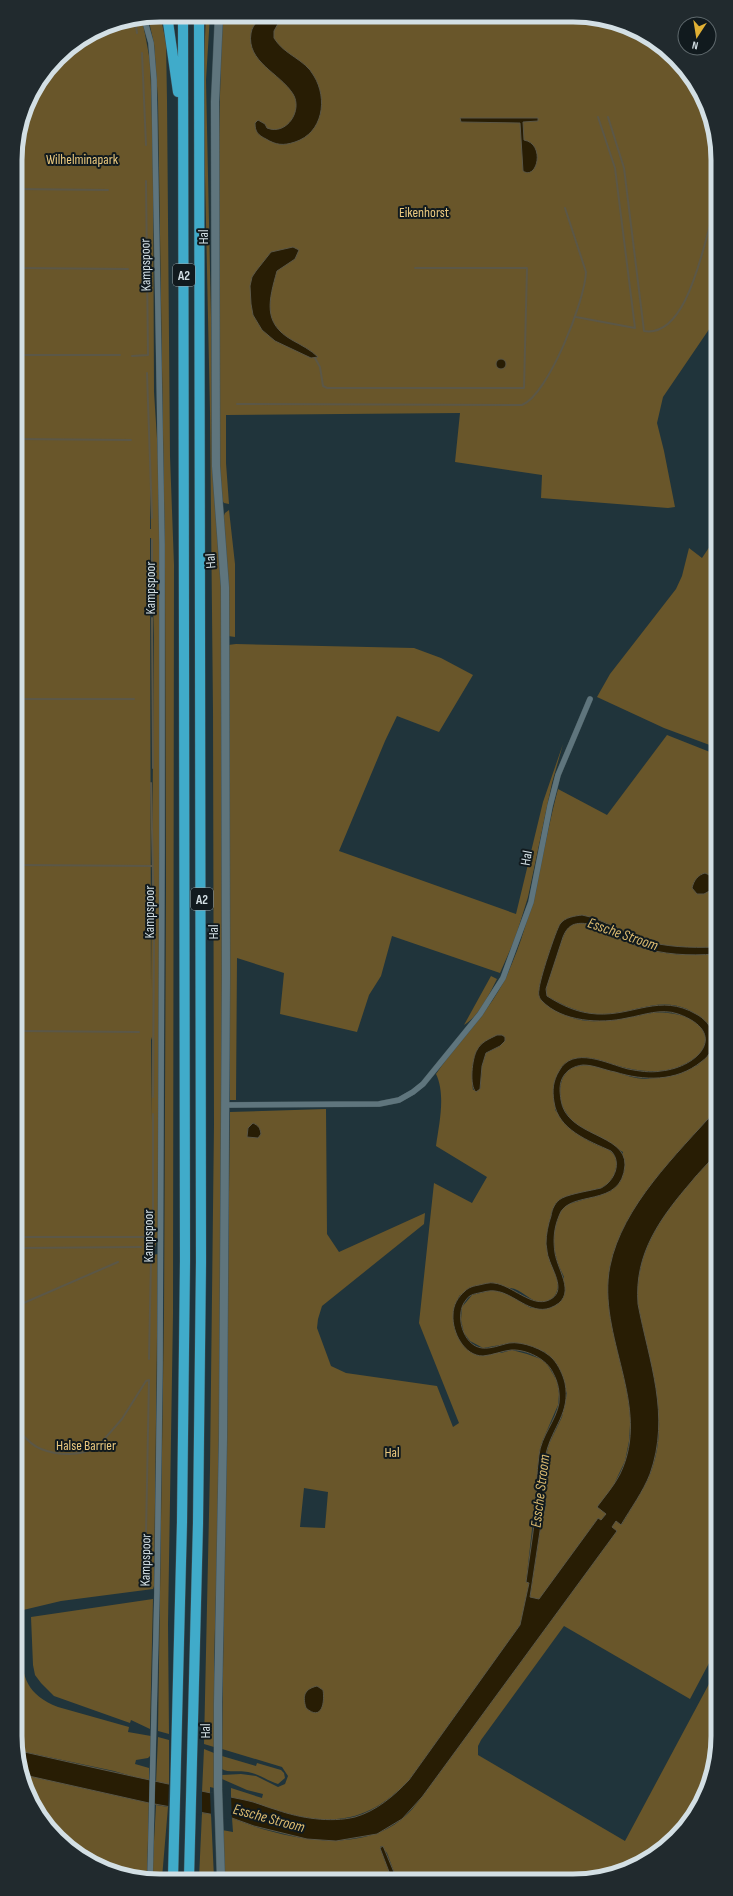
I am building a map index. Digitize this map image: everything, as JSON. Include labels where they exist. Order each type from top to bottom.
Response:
[{"type":"highway","name":"A2","points":[[168,22],[184,142]]},
{"type":"highway","name":"A2","points":[[173,1874],[185,1260],[183,22]]},
{"type":"highway","name":"A2","points":[[189,1874],[198,1523],[202,1038],[199,22]]},
{"type":"street","name":"Hal","points":[[219,22],[215,117],[216,466],[225,593],[226,1105],[218,1789],[221,1874]]},
{"type":"street","name":"Kampspoor","points":[[145,23],[150,43],[154,80],[162,544],[160,1364],[150,1874]]},
{"type":"street","name":"Hal","points":[[226,1105],[380,1104],[399,1100],[414,1092],[431,1075],[480,1014],[503,978],[531,902],[550,806],[558,775],[590,699]]},
{"type":"green space","points":[[162,22],[166,42],[170,456],[174,565],[173,1314],[168,1624],[169,1734],[158,1731],[164,1313],[166,886],[165,567],[158,100],[154,44],[149,23]]},
{"type":"green space","points":[[206,22],[210,22],[206,80],[213,412],[221,578],[223,1092],[214,1747],[204,1744],[210,1468],[214,1124],[213,711],[210,412],[203,80]]},
{"type":"green space","name":"Eikenhorst","points":[[222,22],[591,23],[617,29],[634,36],[650,45],[664,56],[688,83],[697,99],[706,124],[710,142],[711,160],[711,326],[663,397],[657,423],[675,507],[668,508],[541,498],[542,475],[455,462],[460,413],[226,415],[226,463],[229,504],[224,503],[222,500],[219,457],[219,136]]},
{"type":"green space","name":"Wilhelminapark","points":[[143,23],[150,61],[153,148],[154,392],[158,454],[161,633],[159,1233],[154,1251],[152,1251],[153,1255],[158,1254],[154,1586],[153,1589],[61,1601],[22,1610],[22,151],[32,107],[45,83],[62,62],[83,45],[107,32]],"holes":[[[150,464],[151,529],[150,529]],[[150,538],[154,637],[151,989]],[[151,1037],[152,1040],[151,1122]]]},
{"type":"green space","points":[[229,510],[235,564],[235,637],[228,636],[223,518],[225,513]]},
{"type":"green space","points":[[711,544],[711,746],[664,728],[597,697],[610,674],[676,589],[682,576],[689,548],[702,558]]},
{"type":"green space","points":[[228,645],[414,648],[441,658],[473,675],[439,732],[397,716],[339,851],[516,914],[543,802],[563,744],[552,783],[528,897],[515,939],[500,973],[392,936],[381,976],[369,995],[357,1032],[280,1014],[284,973],[237,958],[236,1100],[230,1100]]},
{"type":"green space","points":[[667,735],[711,752],[711,947],[678,946],[642,940],[598,920],[582,915],[556,934],[543,972],[539,994],[562,1013],[573,1018],[584,1021],[595,1021],[652,1013],[675,1014],[691,1019],[698,1024],[703,1029],[706,1039],[702,1051],[696,1057],[687,1063],[667,1070],[636,1070],[586,1058],[579,1058],[568,1062],[561,1068],[555,1110],[584,1138],[612,1153],[615,1157],[616,1164],[614,1175],[610,1182],[601,1188],[562,1198],[556,1203],[552,1211],[548,1227],[558,1285],[555,1296],[549,1300],[538,1302],[515,1289],[500,1288],[460,1295],[456,1302],[454,1314],[456,1326],[464,1346],[501,1353],[512,1350],[541,1359],[547,1364],[557,1381],[559,1394],[558,1405],[542,1442],[526,1582],[529,1583],[520,1625],[409,1780],[383,1803],[355,1816],[340,1819],[325,1819],[308,1818],[290,1814],[231,1798],[231,1788],[262,1798],[263,1794],[247,1790],[222,1779],[222,1775],[241,1774],[256,1776],[278,1787],[285,1784],[288,1776],[282,1767],[222,1749],[230,1112],[326,1109],[327,1234],[339,1252],[425,1213],[424,1224],[322,1306],[317,1328],[331,1366],[346,1373],[437,1386],[453,1427],[459,1423],[419,1323],[434,1183],[472,1203],[487,1177],[436,1146],[441,1110],[441,1091],[436,1074],[489,1006],[504,981],[514,958],[530,911],[558,789],[607,815]],"holes":[[[497,1035],[500,1046],[486,1053],[482,1066],[480,1089],[473,1090],[473,1074],[479,1060]],[[304,1488],[328,1492],[325,1528],[300,1527]]]},
{"type":"green space","points":[[582,923],[597,927],[639,947],[657,952],[696,955],[711,954],[711,1033],[690,1011],[677,1006],[667,1004],[648,1006],[618,1013],[591,1014],[561,1004],[547,996],[547,982],[557,952],[567,928],[574,924]]},
{"type":"green space","points":[[491,976],[497,979],[487,998],[475,1016],[464,1025]]},
{"type":"green space","points":[[711,1039],[711,1116],[657,1178],[631,1216],[610,1266],[608,1296],[630,1408],[629,1441],[625,1461],[615,1482],[606,1514],[601,1520],[598,1519],[596,1521],[539,1600],[530,1598],[542,1518],[546,1505],[544,1495],[546,1456],[549,1444],[562,1417],[567,1393],[545,1352],[511,1343],[483,1348],[470,1341],[464,1333],[461,1320],[462,1307],[472,1295],[493,1290],[507,1294],[531,1308],[551,1308],[564,1277],[557,1261],[554,1243],[558,1215],[566,1205],[611,1191],[623,1152],[589,1134],[570,1118],[560,1097],[562,1080],[567,1072],[573,1068],[587,1065],[604,1068],[637,1078],[650,1079],[698,1065]]},
{"type":"green space","points":[[711,1158],[711,1659],[690,1699],[564,1626],[481,1740],[478,1746],[478,1755],[625,1841],[711,1680],[711,1745],[708,1763],[704,1780],[688,1813],[671,1834],[650,1851],[626,1864],[591,1873],[395,1874],[387,1853],[381,1846],[380,1848],[390,1874],[224,1874],[222,1830],[233,1832],[232,1818],[272,1832],[295,1837],[318,1840],[341,1840],[363,1837],[384,1830],[405,1817],[422,1797],[616,1532],[612,1527],[616,1521],[622,1524],[649,1477],[656,1455],[659,1434],[659,1412],[656,1390],[638,1304],[638,1281],[643,1260],[651,1240],[661,1221]]},
{"type":"green space","points":[[153,1599],[150,1729],[131,1720],[130,1723],[54,1696],[35,1675],[33,1665],[31,1617]]},
{"type":"green space","points":[[22,1620],[23,1620],[22,1648]]},
{"type":"green space","points":[[22,1660],[27,1682],[34,1692],[44,1700],[58,1707],[129,1727],[128,1732],[151,1736],[150,1756],[148,1758],[136,1760],[135,1764],[149,1768],[149,1781],[114,1771],[23,1752]]},
{"type":"green space","points":[[158,1737],[169,1740],[169,1785],[156,1783]]},
{"type":"green space","points":[[204,1749],[214,1753],[214,1788],[210,1787],[210,1794],[202,1792]]},
{"type":"green space","points":[[222,1756],[256,1766],[257,1763],[281,1770],[284,1773],[285,1778],[278,1784],[245,1771],[231,1771],[222,1769]]},
{"type":"green space","points":[[28,1776],[149,1803],[147,1873],[116,1867],[99,1860],[76,1846],[62,1834],[50,1820],[32,1789]]},
{"type":"green space","points":[[156,1805],[168,1807],[162,1874],[152,1874]]},
{"type":"green space","points":[[202,1813],[211,1814],[214,1874],[199,1874]]},
{"type":"water","points":[[258,22],[279,22],[274,31],[274,38],[283,49],[310,70],[318,85],[322,105],[317,123],[312,131],[304,138],[295,142],[276,144],[259,135],[255,126],[255,123],[258,120],[265,124],[267,128],[281,128],[287,125],[291,120],[296,107],[296,100],[293,94],[259,60],[254,52],[251,43],[251,33]]},
{"type":"water","points":[[460,118],[538,118],[538,121],[523,122],[524,140],[531,143],[537,154],[535,167],[528,173],[523,171],[520,123],[461,122]]},
{"type":"water","points":[[293,247],[299,250],[295,259],[277,271],[270,301],[270,310],[276,326],[282,333],[318,357],[311,358],[275,341],[262,330],[253,315],[250,286],[252,277],[271,252]]},
{"type":"water","points":[[499,359],[503,359],[506,364],[503,369],[499,369],[496,366],[496,362]]},
{"type":"water","points":[[705,873],[711,876],[711,890],[704,894],[697,894],[692,888],[695,880]]},
{"type":"water","name":"Essche Stroom","points":[[582,915],[590,917],[642,940],[660,944],[711,947],[711,954],[686,955],[666,953],[632,944],[589,924],[576,924],[567,929],[563,937],[546,989],[547,996],[559,1003],[583,1012],[597,1014],[610,1014],[659,1005],[671,1005],[683,1008],[702,1018],[711,1028],[711,1052],[707,1057],[691,1069],[660,1078],[637,1077],[587,1065],[573,1067],[566,1073],[561,1082],[560,1090],[561,1100],[565,1112],[573,1121],[607,1140],[623,1155],[625,1165],[622,1179],[615,1188],[605,1194],[583,1199],[564,1208],[559,1216],[555,1230],[554,1248],[565,1291],[559,1303],[550,1308],[536,1309],[509,1295],[487,1291],[473,1294],[467,1298],[462,1306],[461,1321],[465,1336],[475,1346],[489,1348],[509,1343],[520,1343],[539,1349],[553,1359],[562,1374],[565,1383],[566,1394],[563,1412],[552,1436],[545,1459],[545,1508],[542,1518],[530,1597],[539,1599],[598,1518],[601,1520],[606,1514],[597,1507],[620,1474],[628,1448],[630,1423],[628,1397],[610,1318],[608,1292],[610,1266],[616,1244],[626,1222],[653,1182],[711,1116],[711,1160],[660,1222],[645,1252],[640,1268],[638,1304],[656,1389],[659,1431],[656,1452],[650,1474],[621,1525],[616,1521],[612,1527],[617,1531],[422,1797],[402,1819],[377,1834],[336,1841],[307,1839],[254,1826],[232,1818],[149,1803],[28,1776],[23,1752],[249,1801],[286,1813],[315,1819],[336,1820],[355,1817],[377,1807],[397,1792],[409,1780],[520,1625],[529,1583],[526,1582],[536,1507],[537,1469],[540,1448],[557,1410],[559,1403],[558,1387],[555,1376],[546,1363],[529,1353],[511,1350],[483,1356],[470,1352],[460,1342],[457,1335],[453,1322],[454,1308],[462,1293],[473,1286],[489,1283],[501,1285],[536,1301],[542,1302],[549,1300],[554,1296],[558,1287],[556,1276],[548,1257],[546,1237],[554,1206],[566,1196],[601,1188],[610,1181],[613,1176],[616,1160],[611,1151],[576,1133],[568,1127],[557,1112],[553,1098],[553,1090],[555,1078],[565,1063],[573,1059],[591,1058],[628,1069],[657,1072],[675,1068],[687,1063],[697,1056],[703,1048],[705,1039],[702,1030],[694,1021],[672,1012],[659,1012],[606,1021],[582,1020],[560,1013],[550,1008],[542,1001],[540,999],[539,991],[548,956],[560,924],[570,917]]},
{"type":"water","points":[[497,1035],[502,1035],[505,1037],[505,1041],[500,1046],[486,1053],[482,1066],[480,1089],[476,1092],[472,1084],[475,1054],[483,1043]]},
{"type":"water","points":[[253,1123],[258,1126],[260,1130],[261,1134],[258,1138],[247,1137],[248,1128]]},
{"type":"water","points":[[317,1686],[323,1690],[323,1705],[319,1712],[316,1713],[311,1712],[306,1708],[304,1700],[307,1691]]},
{"type":"water","points":[[383,1846],[395,1874],[390,1874],[380,1848]]},
{"type":"pier","points":[[169,1783],[202,1790],[202,1815],[168,1809]]},
{"type":"pier","points":[[210,1792],[231,1796],[232,1820],[211,1816]]},
{"type":"waterway","points":[[136,24],[137,33]]},
{"type":"waterway","points":[[142,53],[146,145]]},
{"type":"waterway","points":[[576,317],[635,328],[615,168],[598,117]]},
{"type":"waterway","points":[[608,117],[624,168],[644,331],[659,330],[671,321],[681,307],[690,290],[697,271],[711,222]]},
{"type":"waterway","points":[[132,356],[148,355],[146,181]]},
{"type":"waterway","points":[[22,189],[108,190]]},
{"type":"waterway","points":[[237,404],[522,405],[532,398],[543,384],[553,366],[572,324],[584,286],[586,272],[565,208]]},
{"type":"waterway","points":[[22,268],[128,269]]},
{"type":"waterway","points":[[315,358],[320,367],[323,386],[327,388],[524,388],[527,268],[415,268]]},
{"type":"waterway","points":[[22,355],[120,355]]},
{"type":"waterway","points":[[147,373],[152,518]]},
{"type":"waterway","points":[[22,439],[131,440]]},
{"type":"waterway","points":[[152,540],[152,572]]},
{"type":"waterway","points":[[152,589],[152,606]]},
{"type":"waterway","points":[[152,618],[153,768]]},
{"type":"waterway","points":[[22,699],[134,699]]},
{"type":"waterway","points":[[151,783],[154,921]]},
{"type":"waterway","points":[[22,865],[153,866]]},
{"type":"waterway","points":[[153,1097],[154,935]]},
{"type":"waterway","points":[[22,1031],[139,1032]]},
{"type":"waterway","points":[[22,1237],[153,1237],[153,1114]]},
{"type":"waterway","points":[[22,1248],[141,1247]]},
{"type":"waterway","points":[[149,1359],[151,1261]]},
{"type":"waterway","points":[[22,1304],[118,1262]]},
{"type":"waterway","points":[[100,1444],[122,1419],[146,1381],[149,1380],[146,1534]]},
{"type":"waterway","points":[[22,1434],[35,1446],[55,1453],[77,1453],[97,1447]]},
{"type":"park label","name":"Halse Barrier","points":[[86,1445]]}]
